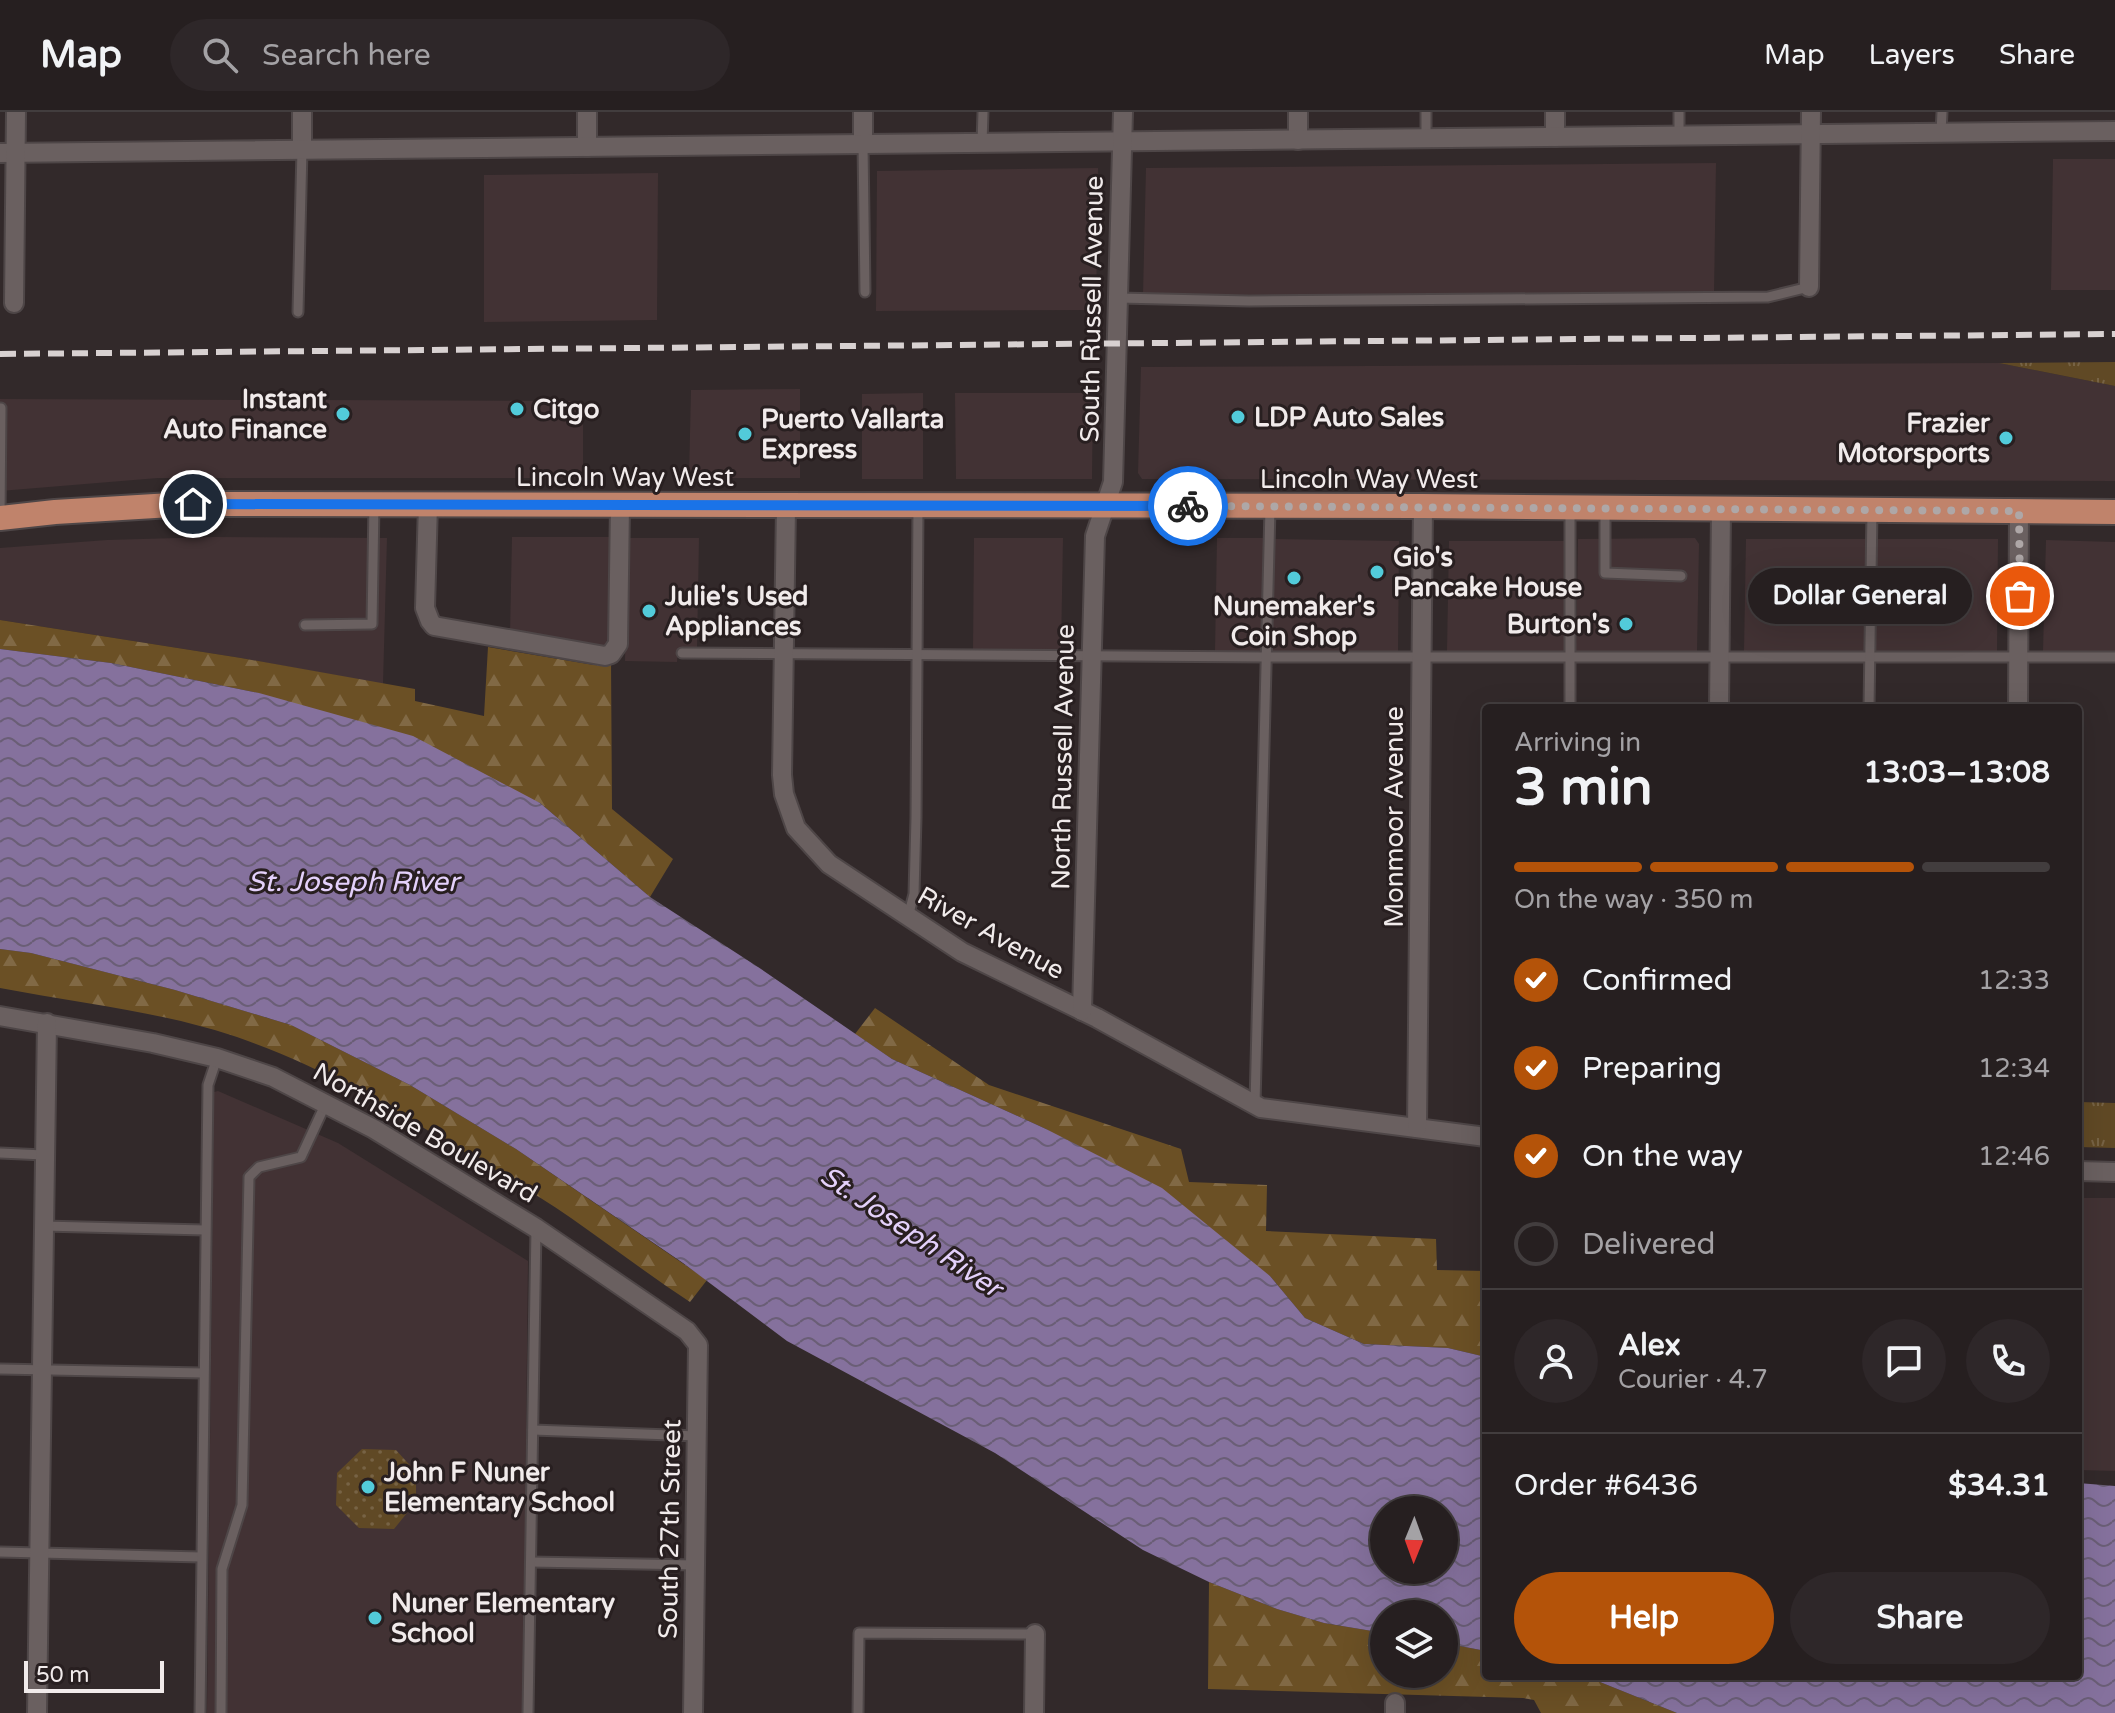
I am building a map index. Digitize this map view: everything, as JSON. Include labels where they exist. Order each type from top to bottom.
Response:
[{"type":"main road","name":"Lincoln Way West","points":[[0,518],[161,505],[374,504],[1423,506],[2115,512]]},
{"type":"street","points":[[14,303],[8,152],[16,112]]},
{"type":"street","points":[[302,112],[302,149]]},
{"type":"street","points":[[587,112],[587,147]]},
{"type":"street","points":[[863,112],[863,144]]},
{"type":"street","name":"South Russell Avenue","points":[[1106,506],[1113,482],[1123,112]]},
{"type":"street","points":[[1298,112],[1298,140]]},
{"type":"street","points":[[1555,112],[1555,137]]},
{"type":"street","points":[[1809,287],[1811,112]]},
{"type":"street","points":[[2067,112],[2067,132]]},
{"type":"street","points":[[8,152],[2115,131]]},
{"type":"street","points":[[428,504],[425,608],[434,626],[605,656],[618,644],[620,505]]},
{"type":"street","name":"River Avenue","points":[[786,506],[784,794],[796,828],[829,864],[962,952],[1082,1011],[1261,1108],[1482,1136]]},
{"type":"street","name":"North Russell Avenue","points":[[1082,1011],[1095,536],[1106,506]]},
{"type":"street","name":"Monmoor Avenue","points":[[1417,1128],[1423,506]]},
{"type":"street","points":[[1719,704],[1721,509]]},
{"type":"street","points":[[2018,704],[2019,511]]},
{"type":"street","name":"Northside Boulevard","points":[[0,1016],[153,1043],[217,1058],[273,1077],[374,1129],[536,1228],[687,1331],[698,1345]]},
{"type":"street","points":[[37,1713],[47,1023]]},
{"type":"street","points":[[2082,1171],[2115,1172]]},
{"type":"street","name":"South 27th Street","points":[[693,1713],[698,1345]]},
{"type":"street","points":[[1034,1713],[1035,1634]]},
{"type":"lane","points":[[982,143],[983,112]]},
{"type":"lane","points":[[1426,112],[1426,138]]},
{"type":"lane","points":[[1679,112],[1679,136]]},
{"type":"lane","points":[[1941,133],[1942,112]]},
{"type":"lane","points":[[863,144],[865,292]]},
{"type":"lane","points":[[298,312],[302,149]]},
{"type":"lane","points":[[1119,298],[1249,301],[1768,297],[1809,287]]},
{"type":"lane","points":[[0,518],[1,408]]},
{"type":"lane","points":[[305,625],[372,624],[374,504]]},
{"type":"lane","points":[[908,918],[914,894],[918,506]]},
{"type":"lane","points":[[1570,507],[1570,704]]},
{"type":"lane","points":[[1605,507],[1605,573],[1681,576]]},
{"type":"lane","points":[[1255,1104],[1270,508]]},
{"type":"lane","points":[[1869,704],[1872,510]]},
{"type":"lane","points":[[682,653],[2115,657]]},
{"type":"lane","points":[[200,1713],[208,1085],[217,1058]]},
{"type":"lane","points":[[221,1713],[222,1569],[242,1505],[249,1177],[259,1167],[301,1157],[326,1103]]},
{"type":"lane","points":[[0,1153],[44,1155]]},
{"type":"lane","points":[[43,1226],[205,1230]]},
{"type":"lane","points":[[528,1713],[536,1228]]},
{"type":"lane","points":[[0,1369],[203,1373]]},
{"type":"lane","points":[[533,1430],[698,1436]]},
{"type":"lane","points":[[0,1552],[201,1557]]},
{"type":"lane","points":[[531,1562],[695,1565]]},
{"type":"lane","points":[[858,1713],[859,1633],[1035,1634]]},
{"type":"shaded area","points":[[2053,159],[2115,159],[2115,290],[2051,290]]},
{"type":"shaded area","points":[[1716,163],[1714,294],[1143,295],[1146,168]]},
{"type":"shaded area","points":[[1098,168],[1096,310],[876,311],[877,171]]},
{"type":"shaded area","points":[[658,173],[657,320],[484,322],[484,175]]},
{"type":"shaded area","points":[[1999,363],[2115,386],[2115,481],[1142,479],[1138,473],[1141,367]]},
{"type":"shaded area","points":[[800,389],[800,478],[689,478],[691,390]]},
{"type":"shaded area","points":[[923,393],[923,479],[862,479],[862,394]]},
{"type":"shaded area","points":[[955,393],[1093,393],[1092,479],[956,479]]},
{"type":"shaded area","points":[[0,399],[583,401],[583,478],[158,478],[0,491]]},
{"type":"shaded area","points":[[512,537],[612,537],[611,644],[604,650],[510,634]]},
{"type":"shaded area","points":[[387,538],[383,684],[0,620],[0,548],[107,540]]},
{"type":"shaded area","points":[[627,538],[699,538],[697,649],[678,649],[677,662],[625,661]]},
{"type":"shaded area","points":[[974,538],[1063,538],[1061,650],[973,651]]},
{"type":"shaded area","points":[[1217,538],[1265,538],[1262,652],[1215,651]]},
{"type":"shaded area","points":[[1695,538],[1699,544],[1697,651],[1576,652],[1578,539]]},
{"type":"shaded area","points":[[1275,539],[1399,541],[1398,652],[1271,651]]},
{"type":"shaded area","points":[[1746,539],[1998,539],[1997,653],[1744,651]]},
{"type":"shaded area","points":[[2046,540],[2115,542],[2115,651],[2043,651]]},
{"type":"shaded area","points":[[1449,541],[1566,541],[1566,652],[1447,651]]},
{"type":"shaded area","name":"John F Nuner Elementary School","points":[[218,1091],[338,1143],[528,1261],[523,1713],[207,1713],[214,1092]]},
{"type":"shaded area","points":[[2082,1198],[2115,1198],[2115,1471],[2082,1470]]},
{"type":"green space","points":[[2115,362],[2115,386],[1999,363]]},
{"type":"green space","points":[[0,620],[415,689],[415,701],[484,716],[488,647],[594,665],[611,661],[612,809],[673,859],[650,897],[540,803],[258,693],[111,663],[0,649]]},
{"type":"green space","points":[[0,949],[31,953],[175,990],[291,1025],[410,1085],[516,1149],[707,1280],[690,1302],[571,1218],[428,1130],[328,1075],[275,1051],[188,1023],[0,988]]},
{"type":"green space","points":[[875,1008],[989,1085],[1181,1149],[1189,1182],[1267,1185],[1266,1231],[1436,1239],[1437,1270],[1482,1271],[1482,1356],[1448,1348],[1364,1344],[1305,1318],[1270,1276],[1046,1129],[892,1059],[855,1034]]},
{"type":"green space","points":[[2082,1102],[2115,1103],[2115,1148],[2082,1147]]},
{"type":"green space","points":[[362,1449],[396,1450],[416,1472],[416,1502],[394,1529],[359,1528],[336,1505],[337,1473]]},
{"type":"green space","points":[[1209,1582],[1277,1609],[1324,1623],[1370,1631],[1370,1688],[1458,1688],[1458,1646],[1482,1650],[1482,1680],[1595,1680],[1677,1713],[1541,1713],[1534,1700],[1208,1689]]},
{"type":"water","name":"St. Joseph River","points":[[0,649],[111,663],[259,693],[413,736],[540,803],[650,897],[892,1059],[1046,1129],[1162,1188],[1270,1276],[1305,1318],[1364,1344],[1448,1348],[1482,1356],[1482,1650],[1458,1646],[1458,1600],[1370,1600],[1370,1631],[1324,1623],[1277,1609],[1209,1582],[1143,1550],[995,1453],[787,1341],[683,1263],[516,1149],[410,1085],[291,1025],[175,990],[31,953],[0,949]]},
{"type":"water","points":[[2082,1483],[2115,1486],[2115,1713],[1677,1713],[1595,1680],[2082,1680]]},
{"type":"railway","points":[[0,354],[2115,334]]},
{"type":"way so far","points":[[1188,506],[2019,511],[2020,596]]},
{"type":"place","name":"Citgo","points":[[517,409]]},
{"type":"place","name":"Instant Auto Finance","points":[[343,414]]},
{"type":"place","name":"LDP Auto Sales","points":[[1238,417]]},
{"type":"place","name":"Puerto Vallarta Express","points":[[745,434]]},
{"type":"place","name":"Frazier Motorsports","points":[[2006,438]]},
{"type":"place","name":"Gio's Pancake House","points":[[1377,572]]},
{"type":"place","name":"Nunemaker's Coin Shop","points":[[1294,578]]},
{"type":"place","name":"Dollar General","points":[[2020,596]]},
{"type":"place","name":"Julie's Used Appliances","points":[[649,611]]},
{"type":"place","name":"Burton's","points":[[1626,624]]},
{"type":"place","name":"John F Nuner Elementary School","points":[[368,1487]]},
{"type":"place","name":"Nuner Elementary School","points":[[375,1618]]},
{"type":"route","points":[[193,504],[1188,506]]}]
